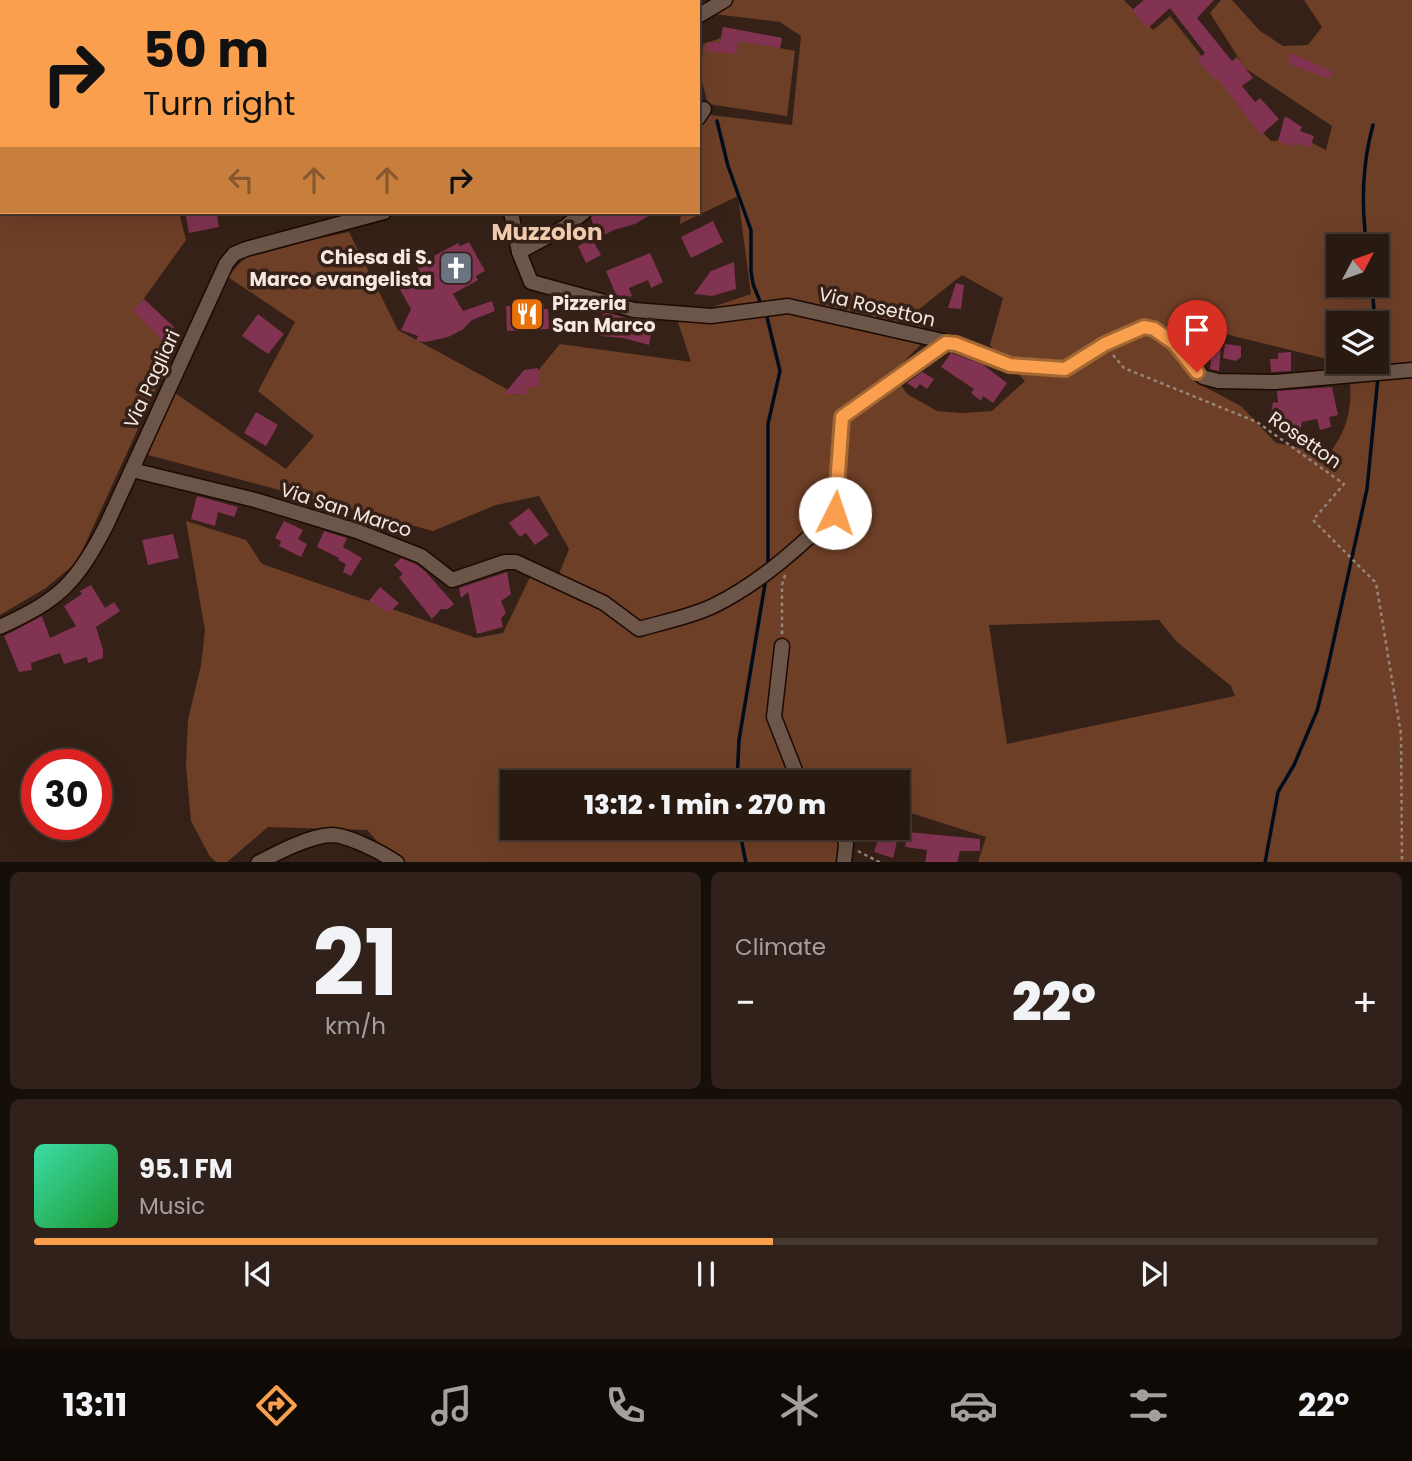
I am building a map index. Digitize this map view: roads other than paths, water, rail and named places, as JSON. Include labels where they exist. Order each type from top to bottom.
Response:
[{"type":"street","points":[[700,15],[725,0]]},
{"type":"street","name":"Via Pagliari","points":[[0,627],[51,600],[85,564],[132,470],[226,264],[234,254],[376,214]]},
{"type":"street","points":[[511,214],[519,252],[565,227],[581,214]]},
{"type":"street","name":"Via Rosetton","points":[[519,252],[531,282],[634,310],[711,316],[788,306],[956,344],[1010,365],[1065,369],[1105,344],[1144,327],[1154,329],[1174,343],[1203,377],[1218,381],[1275,382],[1412,370]]},
{"type":"street","name":"Via San Marco","points":[[132,470],[256,500],[357,531],[421,556],[452,580],[505,562],[516,562],[604,603],[639,629],[712,607],[775,566],[835,513],[842,417],[946,343]]},
{"type":"street","points":[[782,646],[774,717],[795,770]]},
{"type":"street","points":[[260,862],[289,847],[331,835],[379,850],[396,862]]},
{"type":"street","points":[[844,862],[845,840]]},
{"type":"waterway","points":[[717,121],[728,166],[751,230],[751,271],[761,304]]},
{"type":"waterway","points":[[1366,234],[1364,186],[1373,125]]},
{"type":"waterway","points":[[1373,298],[1374,311]]},
{"type":"waterway","points":[[767,317],[780,371],[768,424],[768,567]]},
{"type":"waterway","points":[[1265,862],[1278,792],[1294,765],[1317,711],[1327,671],[1367,489],[1378,377]]},
{"type":"waterway","points":[[738,770],[739,740],[766,578]]},
{"type":"waterway","points":[[741,840],[746,862]]},
{"type":"place","name":"Chiesa di S. Marco evangelista","points":[[456,268]]},
{"type":"place","name":"Pizzeria San Marco","points":[[527,314]]},
{"type":"district","name":"Muzzolon","points":[[547,232]]}]
